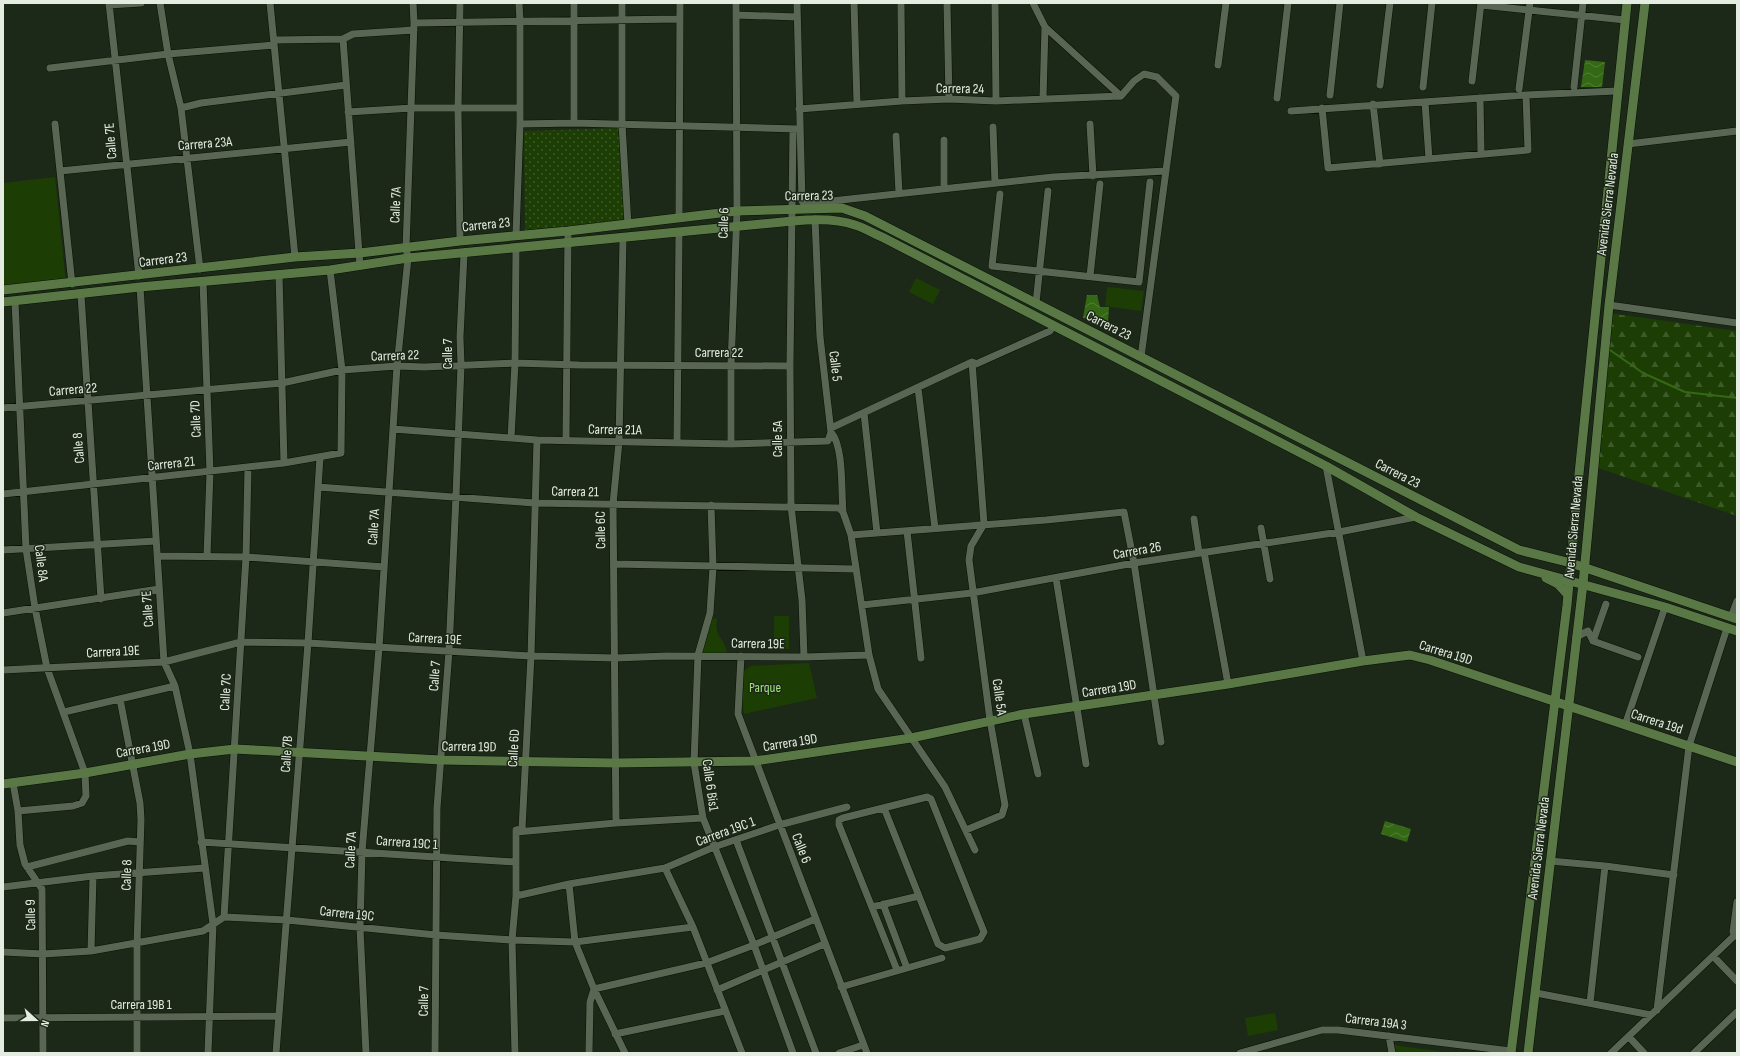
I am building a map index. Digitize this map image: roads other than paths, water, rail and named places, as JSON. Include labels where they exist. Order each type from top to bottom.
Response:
[{"type":"main road","name":"Avenida Sierra Nevada","points":[[1511,1052],[1568,605],[1569,580],[1617,90],[1627,3]]},
{"type":"main road","name":"Avenida Sierra Nevada","points":[[1528,1053],[1585,568],[1592,476],[1609,305],[1645,3]]},
{"type":"main road","name":"Carrera 23","points":[[3,290],[72,284],[295,257],[360,253],[516,235],[628,225],[737,211],[842,208],[865,216],[1519,550],[1571,563],[1734,618]]},
{"type":"main road","name":"Carrera 23","points":[[3,302],[81,295],[140,287],[330,270],[408,258],[464,254],[815,219],[855,225],[884,238],[1326,466],[1416,517],[1519,567],[1665,607],[1737,632]]},
{"type":"main road","points":[[1000,299],[1006,288]]},
{"type":"main road","points":[[1519,567],[1554,581],[1568,594]]},
{"type":"main road","name":"Carrera 19D","points":[[3,784],[85,773],[190,754],[235,749],[441,760],[614,763],[755,761],[911,738],[1024,714],[1228,684],[1400,656],[1419,657],[1569,706]]},
{"type":"main road","name":"Carrera 19d","points":[[1569,706],[1737,762]]},
{"type":"street","points":[[109,4],[141,3]]},
{"type":"street","points":[[160,3],[168,54],[181,108],[200,269]]},
{"type":"street","points":[[270,3],[295,257]]},
{"type":"street","name":"Calle 7A","points":[[366,1053],[360,928],[362,852],[379,648],[397,366],[408,258],[406,248],[412,108],[414,27],[413,3]]},
{"type":"street","points":[[460,3],[458,109],[460,241]]},
{"type":"street","points":[[516,235],[520,124],[519,3]]},
{"type":"street","points":[[574,3],[574,123]]},
{"type":"street","points":[[622,3],[622,124],[628,225]]},
{"type":"street","points":[[679,218],[680,3]]},
{"type":"street","name":"Calle 6","points":[[731,444],[731,365],[737,211],[736,3]]},
{"type":"street","points":[[796,3],[799,109],[797,129],[802,203],[1053,177],[1166,171]]},
{"type":"street","points":[[854,3],[857,103]]},
{"type":"street","points":[[901,3],[902,101]]},
{"type":"street","points":[[947,3],[949,99]]},
{"type":"street","points":[[995,3],[996,101]]},
{"type":"street","points":[[1033,3],[1045,27],[1121,96],[1134,81],[1144,74],[1157,77],[1176,96],[1141,358]]},
{"type":"street","points":[[1218,65],[1226,3]]},
{"type":"street","points":[[1277,98],[1288,3]]},
{"type":"street","points":[[1330,95],[1340,3]]},
{"type":"street","points":[[1380,85],[1390,3]]},
{"type":"street","points":[[1422,87],[1432,3]]},
{"type":"street","points":[[1574,86],[1583,3]]},
{"type":"street","name":"Calle 7E","points":[[109,4],[139,276]]},
{"type":"street","points":[[1472,81],[1481,4],[1529,6],[1582,15],[1625,20]]},
{"type":"street","points":[[1520,89],[1529,6]]},
{"type":"street","points":[[736,15],[797,17]]},
{"type":"street","points":[[50,68],[274,42],[343,39],[352,34],[460,22],[574,20],[622,21],[680,19]]},
{"type":"street","points":[[1043,98],[1045,27]]},
{"type":"street","points":[[343,39],[360,266]]},
{"type":"street","points":[[181,108],[201,103],[346,85]]},
{"type":"street","points":[[1291,111],[1526,94],[1617,90]]},
{"type":"street","points":[[1322,108],[1328,168],[1528,150],[1526,94]]},
{"type":"street","name":"Carrera 24","points":[[799,109],[857,103],[949,99],[996,101],[1121,96]]},
{"type":"street","points":[[1480,98],[1481,154]]},
{"type":"street","points":[[1425,102],[1429,159]]},
{"type":"street","points":[[1373,104],[1380,164]]},
{"type":"street","points":[[348,112],[412,108],[520,108]]},
{"type":"street","points":[[520,124],[574,123],[797,129]]},
{"type":"street","points":[[55,124],[72,284]]},
{"type":"street","points":[[1090,124],[1093,176]]},
{"type":"street","points":[[993,127],[995,183]]},
{"type":"street","name":"Calle 5A","points":[[797,129],[793,209],[790,443],[791,506],[802,600],[804,657]]},
{"type":"street","points":[[1628,144],[1737,131]]},
{"type":"street","points":[[896,136],[899,193]]},
{"type":"street","points":[[944,140],[944,188]]},
{"type":"street","name":"Carrera 23A","points":[[60,171],[126,163],[284,150],[351,142]]},
{"type":"street","points":[[1000,194],[992,266],[1139,282],[1150,182]]},
{"type":"street","points":[[1090,276],[1100,184]]},
{"type":"street","points":[[1036,303],[1048,191]]},
{"type":"street","points":[[853,212],[856,198]]},
{"type":"street","name":"Calle 5","points":[[815,219],[820,337],[831,430],[836,437],[840,450],[843,512],[851,536],[869,655],[878,689],[945,787],[975,850]]},
{"type":"street","points":[[566,440],[568,365],[568,231]]},
{"type":"street","points":[[676,443],[679,233]]},
{"type":"street","name":"Calle 6C","points":[[616,823],[614,763],[616,658],[613,504],[619,442],[623,237]]},
{"type":"street","points":[[511,438],[515,363],[516,249]]},
{"type":"street","name":"Calle 7","points":[[435,1053],[437,808],[449,651],[464,254]]},
{"type":"street","points":[[330,270],[342,370]]},
{"type":"street","points":[[279,274],[284,464]]},
{"type":"street","name":"Calle 7D","points":[[203,281],[210,472],[207,556]]},
{"type":"street","name":"Calle 7E","points":[[140,287],[164,662],[175,686],[190,754],[213,924]]},
{"type":"street","name":"Calle 8","points":[[81,295],[101,599]]},
{"type":"street","name":"Calle 8A","points":[[15,301],[26,549],[35,608],[47,668],[85,773],[86,796],[82,803],[73,806],[18,811]]},
{"type":"street","points":[[1609,305],[1737,323]]},
{"type":"street","name":"Carrera 21A","points":[[393,428],[537,440],[731,444],[828,441],[831,430],[864,413],[972,362],[976,364],[1050,331],[1053,326]]},
{"type":"street","points":[[972,362],[984,524]]},
{"type":"street","name":"Carrera 22","points":[[3,408],[282,383],[342,370],[397,366],[515,363],[621,366],[790,366]]},
{"type":"street","name":"Carrera 21","points":[[3,494],[24,493],[284,464],[341,453],[342,370]]},
{"type":"street","points":[[918,388],[935,528]]},
{"type":"street","points":[[864,413],[877,533]]},
{"type":"street","name":"Calle 6D","points":[[514,1053],[512,940],[516,896],[516,830],[522,829],[526,761],[531,656],[534,503],[537,440]]},
{"type":"street","name":"Calle 7B","points":[[276,1053],[314,562],[320,457]]},
{"type":"street","points":[[1326,466],[1362,661]]},
{"type":"street","name":"Calle 7C","points":[[224,917],[230,843],[246,557],[248,468]]},
{"type":"street","name":"Carrera 21","points":[[318,487],[388,493],[456,496],[534,503],[832,507],[839,508],[843,512]]},
{"type":"street","name":"Calle 6 Bis1","points":[[711,506],[713,567],[710,613],[698,655],[694,763],[703,818],[754,945],[793,1053]]},
{"type":"street","points":[[851,536],[1124,512],[1134,563],[1161,742]]},
{"type":"street","name":"Carrera 26","points":[[862,605],[915,598],[972,593],[1134,563],[1339,532],[1416,517]]},
{"type":"street","points":[[1194,519],[1228,684]]},
{"type":"street","name":"Calle 5A","points":[[966,830],[1002,815],[1005,805],[990,720],[972,593],[969,560],[971,546],[984,524]]},
{"type":"street","points":[[1261,528],[1265,543],[1270,579]]},
{"type":"street","points":[[907,531],[921,658]]},
{"type":"street","points":[[3,550],[156,541]]},
{"type":"street","points":[[157,556],[246,557],[384,567]]},
{"type":"street","points":[[614,564],[855,569]]},
{"type":"street","points":[[1056,578],[1086,764]]},
{"type":"street","points":[[3,613],[159,589]]},
{"type":"street","points":[[1734,618],[1737,601]]},
{"type":"street","points":[[1593,641],[1606,604]]},
{"type":"street","points":[[1625,725],[1665,607]]},
{"type":"street","points":[[1657,1010],[1689,746],[1727,628]]},
{"type":"street","points":[[1576,636],[1588,631],[1593,641],[1638,657]]},
{"type":"street","name":"Carrera 19E","points":[[3,670],[164,662],[241,642],[308,643],[531,656],[616,658],[698,655],[804,657],[869,655]]},
{"type":"street","name":"Calle 6","points":[[741,656],[738,714],[866,1053]]},
{"type":"street","points":[[64,712],[175,686]]},
{"type":"street","name":"Calle 8","points":[[120,699],[140,803],[140,872],[137,944],[137,1053]]},
{"type":"street","points":[[1024,714],[1038,774]]},
{"type":"street","name":"Calle 9","points":[[12,782],[18,811],[20,845],[27,868],[42,889],[44,1053]]},
{"type":"street","points":[[884,808],[918,896],[936,940],[940,946],[945,948],[980,939],[984,936],[984,930],[933,801],[927,797],[843,818],[838,824],[897,970]]},
{"type":"street","name":"Carrera 19C 1","points":[[516,896],[569,884],[665,868],[714,847],[779,825],[847,806]]},
{"type":"street","points":[[516,833],[616,823],[703,818]]},
{"type":"street","points":[[736,840],[774,937],[816,1053]]},
{"type":"street","points":[[27,868],[128,841],[140,842]]},
{"type":"street","name":"Carrera 19C 1","points":[[201,842],[230,843],[292,849],[515,862]]},
{"type":"street","points":[[1550,861],[1605,866],[1674,875]]},
{"type":"street","points":[[1590,1003],[1605,866]]},
{"type":"street","points":[[3,887],[93,876],[205,868]]},
{"type":"street","points":[[665,868],[693,927],[742,1053]]},
{"type":"street","points":[[91,951],[93,876]]},
{"type":"street","points":[[569,884],[575,942],[594,989],[625,1053]]},
{"type":"street","points":[[872,907],[918,896]]},
{"type":"street","points":[[1611,1053],[1736,936],[1733,932],[1737,902]]},
{"type":"street","points":[[883,904],[907,968]]},
{"type":"street","points":[[3,952],[43,954],[91,951],[137,944],[204,931],[224,917]]},
{"type":"street","name":"Carrera 19C","points":[[224,917],[287,920],[436,935],[575,942],[693,927]]},
{"type":"street","points":[[594,989],[706,963],[774,937],[815,919]]},
{"type":"street","points":[[208,1053],[208,1016],[213,924]]},
{"type":"street","points":[[717,990],[824,944]]},
{"type":"street","points":[[1713,956],[1737,981]]},
{"type":"street","points":[[841,987],[942,958]]},
{"type":"street","points":[[589,1053],[590,1002],[594,989]]},
{"type":"street","points":[[1536,993],[1651,1015]]},
{"type":"street","points":[[615,1034],[726,1011]]},
{"type":"street","points":[[1694,1053],[1737,1012]]},
{"type":"street","name":"Carrera 19B 1","points":[[3,1018],[278,1016]]},
{"type":"street","name":"Carrera 19A 3","points":[[1240,1053],[1322,1030],[1338,1030],[1511,1052]]},
{"type":"street","points":[[1389,1036],[1392,1053]]},
{"type":"street","points":[[1629,1037],[1644,1053]]},
{"type":"street","points":[[839,1053],[863,1046]]},
{"type":"water","points":[[1585,60],[1605,62],[1602,87],[1581,87]]},
{"type":"water","points":[[1087,295],[1097,295],[1100,307],[1109,307],[1108,322],[1083,318]]},
{"type":"water","points":[[1385,821],[1411,829],[1407,842],[1381,834]]},
{"type":"waterway","points":[[1607,348],[1643,373],[1685,392],[1737,398]]},
{"type":"park label","name":"Parque","points":[[765,687]]}]
